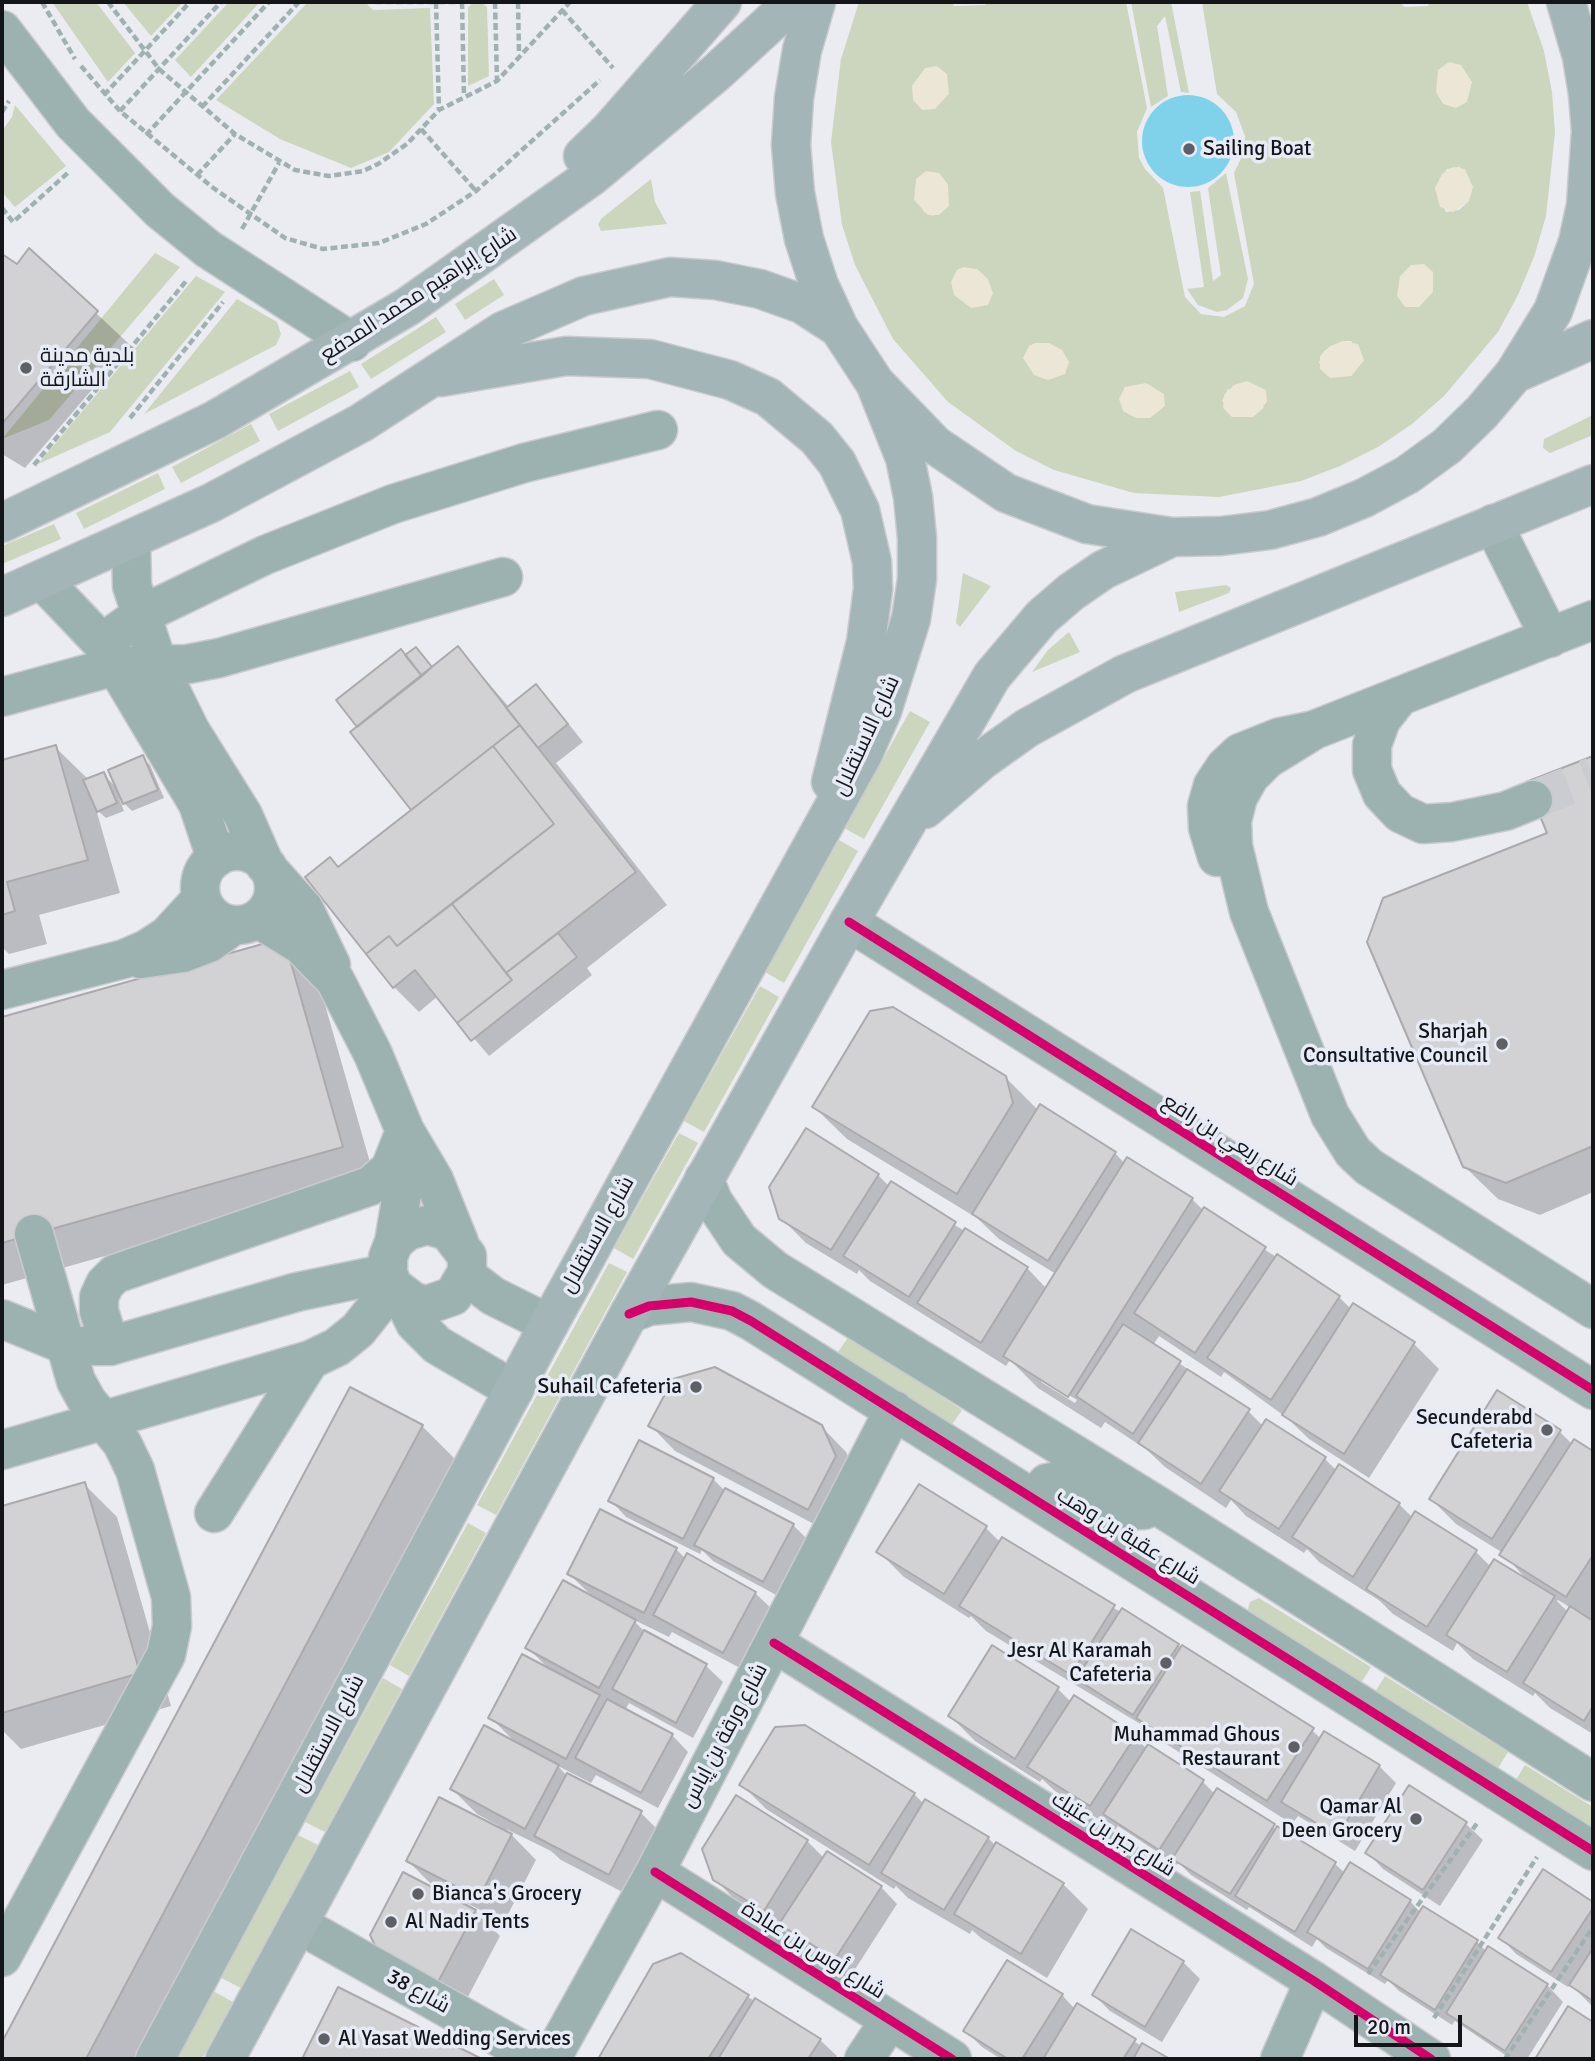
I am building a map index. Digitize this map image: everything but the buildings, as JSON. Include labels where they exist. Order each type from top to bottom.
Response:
[{"type":"main road","points":[[462,271],[609,131],[722,2]]},
{"type":"main road","name":"شارع إبراهيم محمد المدفع","points":[[2,523],[191,432],[352,342],[462,271],[656,125],[793,2]]},
{"type":"main road","points":[[817,2],[802,50],[791,145],[795,192],[804,239],[819,285],[839,328],[875,383],[935,445],[1006,492],[1087,524],[1172,537],[1221,536],[1270,530],[1318,517],[1364,499],[1407,475],[1447,446],[1482,412],[1514,374],[1553,311],[1581,229],[1590,168],[1588,62],[1566,2]]},
{"type":"main road","points":[[2,597],[131,541],[289,463],[361,423],[493,336],[542,312],[605,290],[670,277],[715,280],[760,289],[802,304],[839,328]]},
{"type":"main road","points":[[1514,374],[1593,339]]},
{"type":"main road","points":[[429,379],[566,356],[649,359],[730,380],[768,397],[817,438],[837,463],[860,510],[872,562],[873,589],[866,642],[817,839]]},
{"type":"main road","name":"شارع الاستقلال","points":[[155,2059],[549,1324],[863,754],[883,711],[911,619],[917,579],[917,538],[911,484],[892,420],[875,383]]},
{"type":"main road","points":[[899,835],[982,760],[1076,699],[1138,669],[1593,484]]},
{"type":"main road","points":[[225,2059],[629,1314],[849,922],[992,676],[1042,617],[1103,570],[1172,537]]},
{"type":"street","points":[[2,30],[73,123],[160,211],[208,249],[352,342]]},
{"type":"street","points":[[2,696],[109,654],[141,615],[265,555],[393,505],[524,463],[658,430]]},
{"type":"street","points":[[1493,524],[1550,638]]},
{"type":"street","points":[[124,959],[154,959],[183,953],[209,943],[246,922],[273,897],[274,883],[243,815],[190,730],[158,665],[132,586],[131,541]]},
{"type":"street","points":[[109,654],[158,665],[212,660],[503,577]]},
{"type":"street","points":[[42,580],[109,654],[198,804],[216,858]]},
{"type":"street","points":[[1593,621],[1314,730],[1280,737],[1240,753],[1224,767],[1213,785],[1207,806],[1208,828],[1224,881],[1234,899],[1249,912],[1330,1115],[1353,1152],[1387,1180],[1593,1309]]},
{"type":"street","points":[[1399,698],[1381,720],[1372,745],[1372,770],[1382,794],[1400,813],[1423,824],[1451,822],[1506,811],[1533,800]]},
{"type":"street","points":[[335,980],[301,945],[246,922],[219,921],[208,912],[201,900],[200,884],[205,869],[216,858],[228,852],[255,856],[304,909],[329,954],[335,980],[373,1054],[405,1131],[435,1180],[463,1257],[453,1296],[441,1302],[427,1305],[395,1274]]},
{"type":"street","points":[[2,990],[124,959],[167,936],[201,900]]},
{"type":"street","name":"شارع ربعي بن رافع","points":[[849,922],[1593,1390]]},
{"type":"street","points":[[405,1131],[404,1182],[395,1274],[415,1323],[437,1345],[514,1390]]},
{"type":"street","points":[[110,1346],[99,1311],[99,1297],[105,1284],[115,1274],[370,1186],[390,1169],[405,1131]]},
{"type":"street","name":"شارع عقبة بن وهب","points":[[704,1179],[725,1222],[757,1256],[1593,1782]]},
{"type":"street","points":[[2,1450],[310,1360],[337,1347],[358,1330],[395,1274],[407,1231],[427,1225],[447,1231],[485,1291],[549,1324]]},
{"type":"street","points":[[2,1957],[166,1655],[172,1626],[171,1597],[138,1479],[122,1443],[88,1401],[76,1381],[34,1234]]},
{"type":"street","points":[[2,1319],[68,1346],[110,1346],[297,1292],[395,1274]]},
{"type":"street","name":"شارع عقبة بن وهب","points":[[629,1314],[649,1306],[680,1303],[711,1305],[732,1311],[894,1410],[1593,1851]]},
{"type":"street","points":[[214,1513],[310,1360]]},
{"type":"street","name":"شارع ورقة بن إياس","points":[[551,2059],[655,1872],[894,1410]]},
{"type":"street","points":[[1042,1503],[1042,1489],[1047,1483],[1061,1480],[1119,1511],[1132,1513],[1154,1504]]},
{"type":"street","name":"شارع جبر بن عتيك","points":[[774,1643],[1314,1980],[1423,2054]]},
{"type":"street","name":"شارع أوس بن عبادة","points":[[655,1872],[952,2059]]},
{"type":"street","name":"شارع 38","points":[[298,1924],[538,2059]]},
{"type":"street","points":[[1280,2059],[1314,1980]]},
{"type":"street","points":[[864,2059],[890,2020]]},
{"type":"path","points":[[41,2],[73,57],[104,94],[146,135],[285,238],[323,249],[379,243],[403,236],[476,191],[621,58]]},
{"type":"path","points":[[108,2],[159,69],[235,134],[279,163],[295,170],[329,176],[363,171],[393,155],[439,110],[497,81],[519,54],[570,2]]},
{"type":"path","points":[[104,94],[190,2]]},
{"type":"path","points":[[120,111],[221,2]]},
{"type":"path","points":[[146,135],[269,2]]},
{"type":"path","points":[[202,107],[299,2]]},
{"type":"path","points":[[375,2],[462,2],[464,96]]},
{"type":"path","points":[[436,2],[439,110]]},
{"type":"path","points":[[495,2],[497,81]]},
{"type":"path","points":[[518,2],[519,54]]},
{"type":"path","points":[[562,10],[612,68]]},
{"type":"path","points":[[421,129],[476,191]]},
{"type":"path","points":[[197,175],[235,134]]},
{"type":"path","points":[[258,201],[279,163]]},
{"type":"path","points":[[2,208],[13,222],[76,166]]},
{"type":"path","points":[[29,471],[189,278]]},
{"type":"path","points":[[125,425],[226,299]]},
{"type":"path","points":[[1347,2003],[1500,1792]]},
{"type":"path","points":[[1423,2054],[1556,1828]]},
{"type":"path","points":[[1505,2059],[1593,1927]]},
{"type":"green space","points":[[52,2],[96,2],[135,53],[108,82]]},
{"type":"green space","points":[[123,2],[183,2],[151,36]]},
{"type":"green space","points":[[229,2],[260,2],[191,77],[175,60]]},
{"type":"green space","points":[[308,2],[365,2],[373,10],[430,8],[434,104],[389,152],[351,168],[280,139],[216,100]]},
{"type":"green space","points":[[473,2],[481,2],[487,7],[489,76],[468,86],[468,8]]},
{"type":"green space","points":[[859,2],[952,2],[954,6],[985,5],[988,2],[1126,2],[1147,108],[1137,132],[1139,158],[1145,169],[1163,188],[1185,297],[1201,314],[1224,317],[1245,306],[1254,284],[1234,173],[1245,150],[1245,136],[1236,112],[1217,94],[1202,2],[1399,2],[1405,7],[1428,6],[1430,2],[1527,2],[1544,51],[1552,92],[1555,133],[1546,216],[1534,257],[1498,332],[1444,396],[1412,424],[1378,447],[1301,481],[1219,497],[1134,493],[1054,470],[1016,451],[948,402],[893,339],[855,265],[842,225],[831,142],[841,59]],"holes":[[[1460,167],[1469,201],[1459,210],[1446,212],[1435,188],[1447,169]],[[939,173],[948,185],[933,216],[923,211]],[[1343,341],[1351,341],[1364,360],[1351,376],[1319,363],[1324,351]],[[1228,389],[1264,407],[1253,417],[1222,401]]]},
{"type":"green space","points":[[1131,2],[1171,2],[1189,93],[1181,92],[1165,16],[1157,26],[1168,96],[1151,107]]},
{"type":"green space","points":[[15,105],[66,166],[15,207],[2,192],[2,131],[12,117]]},
{"type":"green space","points":[[1226,173],[1248,279],[1243,298],[1227,310],[1217,312],[1198,305],[1187,289],[1204,287],[1190,192],[1200,191],[1213,281],[1221,275],[1208,188]]},
{"type":"green space","points":[[651,179],[655,202],[667,224],[601,231],[598,224],[602,218]]},
{"type":"green space","points":[[155,253],[180,267],[49,420],[2,439]]},
{"type":"green space","points":[[196,276],[225,292],[110,432],[38,464]]},
{"type":"green space","points":[[494,279],[504,295],[465,320],[455,304]]},
{"type":"green space","points":[[237,299],[277,322],[281,334],[276,345],[144,414]]},
{"type":"green space","points":[[436,317],[446,332],[371,379],[361,364]]},
{"type":"green space","points":[[350,371],[359,387],[278,431],[269,414]]},
{"type":"green space","points":[[1593,415],[1593,435],[1550,453],[1543,448],[1544,439]]},
{"type":"green space","points":[[251,424],[260,441],[181,483],[172,467]]},
{"type":"green space","points":[[158,473],[165,489],[84,529],[76,513]]},
{"type":"green space","points":[[54,524],[61,539],[2,564],[2,546]]},
{"type":"green space","points":[[963,573],[991,586],[960,627],[956,623]]},
{"type":"green space","points":[[1226,585],[1231,588],[1229,593],[1179,612],[1175,592]]},
{"type":"green space","points":[[1069,632],[1080,652],[1032,672],[1048,650]]},
{"type":"green space","points":[[910,711],[930,722],[864,839],[844,828]]},
{"type":"green space","points":[[839,840],[858,851],[784,983],[765,972]]},
{"type":"green space","points":[[760,986],[779,997],[704,1132],[684,1121]]},
{"type":"green space","points":[[679,1133],[698,1143],[633,1259],[614,1248]]},
{"type":"green space","points":[[609,1263],[627,1272],[496,1515],[477,1505]]},
{"type":"green space","points":[[849,1336],[962,1410],[951,1426],[838,1352]]},
{"type":"green space","points":[[468,1523],[486,1533],[409,1676],[390,1665]]},
{"type":"green space","points":[[1259,1598],[1371,1667],[1361,1683],[1247,1612],[1250,1602]]},
{"type":"green space","points":[[1385,1676],[1508,1752],[1498,1768],[1375,1692]]},
{"type":"green space","points":[[383,1678],[402,1689],[325,1832],[305,1822]]},
{"type":"green space","points":[[1525,1765],[1593,1807],[1593,1828],[1516,1780]]},
{"type":"green space","points":[[298,1835],[318,1845],[241,1988],[221,1978]]},
{"type":"green space","points":[[213,1991],[233,2002],[202,2059],[176,2059]]},
{"type":"sand","points":[[1449,62],[1461,65],[1472,82],[1467,102],[1456,108],[1443,104],[1436,92],[1438,70]]},
{"type":"sand","points":[[937,66],[947,74],[949,94],[935,109],[922,110],[913,100],[912,86],[925,68]]},
{"type":"sand","points":[[1453,167],[1465,169],[1473,187],[1469,201],[1453,212],[1440,207],[1435,188],[1442,174]]},
{"type":"sand","points":[[926,171],[939,173],[948,185],[949,206],[939,215],[928,215],[914,200],[916,179]]},
{"type":"sand","points":[[1424,264],[1433,272],[1433,292],[1419,307],[1405,307],[1397,296],[1400,276],[1411,265]]},
{"type":"sand","points":[[963,267],[977,269],[988,279],[993,293],[988,305],[971,308],[954,295],[951,282],[957,270]]},
{"type":"sand","points":[[1343,341],[1358,344],[1364,360],[1351,376],[1330,378],[1320,369],[1320,356],[1330,346]]},
{"type":"sand","points":[[1049,343],[1062,350],[1069,362],[1065,374],[1048,380],[1034,375],[1023,358],[1029,346]]},
{"type":"sand","points":[[1247,381],[1266,390],[1267,402],[1253,417],[1232,417],[1223,408],[1224,395],[1234,385]]},
{"type":"sand","points":[[1146,383],[1164,394],[1165,406],[1150,418],[1136,418],[1123,411],[1119,399],[1125,387]]},
{"type":"water","points":[[1188,95],[1206,98],[1221,108],[1231,123],[1234,141],[1231,159],[1221,174],[1206,184],[1188,187],[1170,184],[1155,174],[1145,159],[1142,141],[1145,123],[1155,108],[1170,98]]},
{"type":"tunnel","points":[[1533,800],[1593,776]]},
{"type":"cycle path","points":[[849,922],[1593,1390]]},
{"type":"cycle path","points":[[629,1314],[649,1306],[691,1302],[732,1311],[751,1321],[1593,1851]]},
{"type":"cycle path","points":[[774,1643],[1314,1981],[1431,2059]]},
{"type":"cycle path","points":[[655,1872],[952,2059]]},
{"type":"place","name":"Sailing Boat","points":[[1189,149]]},
{"type":"place","name":"بلدية مدينة الشارقة","points":[[26,368]]},
{"type":"place","name":"Sharjah Consultative Council","points":[[1502,1044]]},
{"type":"place","name":"Suhail Cafeteria","points":[[696,1387]]},
{"type":"place","name":"Secunderabd Cafeteria","points":[[1547,1430]]},
{"type":"place","name":"Jesr Al Karamah Cafeteria","points":[[1166,1663]]},
{"type":"place","name":"Muhammad Ghous Restaurant","points":[[1294,1747]]},
{"type":"place","name":"Qamar Al Deen Grocery","points":[[1416,1819]]},
{"type":"place","name":"Bianca's Grocery","points":[[418,1894]]},
{"type":"place","name":"Al Nadir Tents","points":[[391,1922]]},
{"type":"place","name":"Al Yasat Wedding Services","points":[[324,2039]]}]
